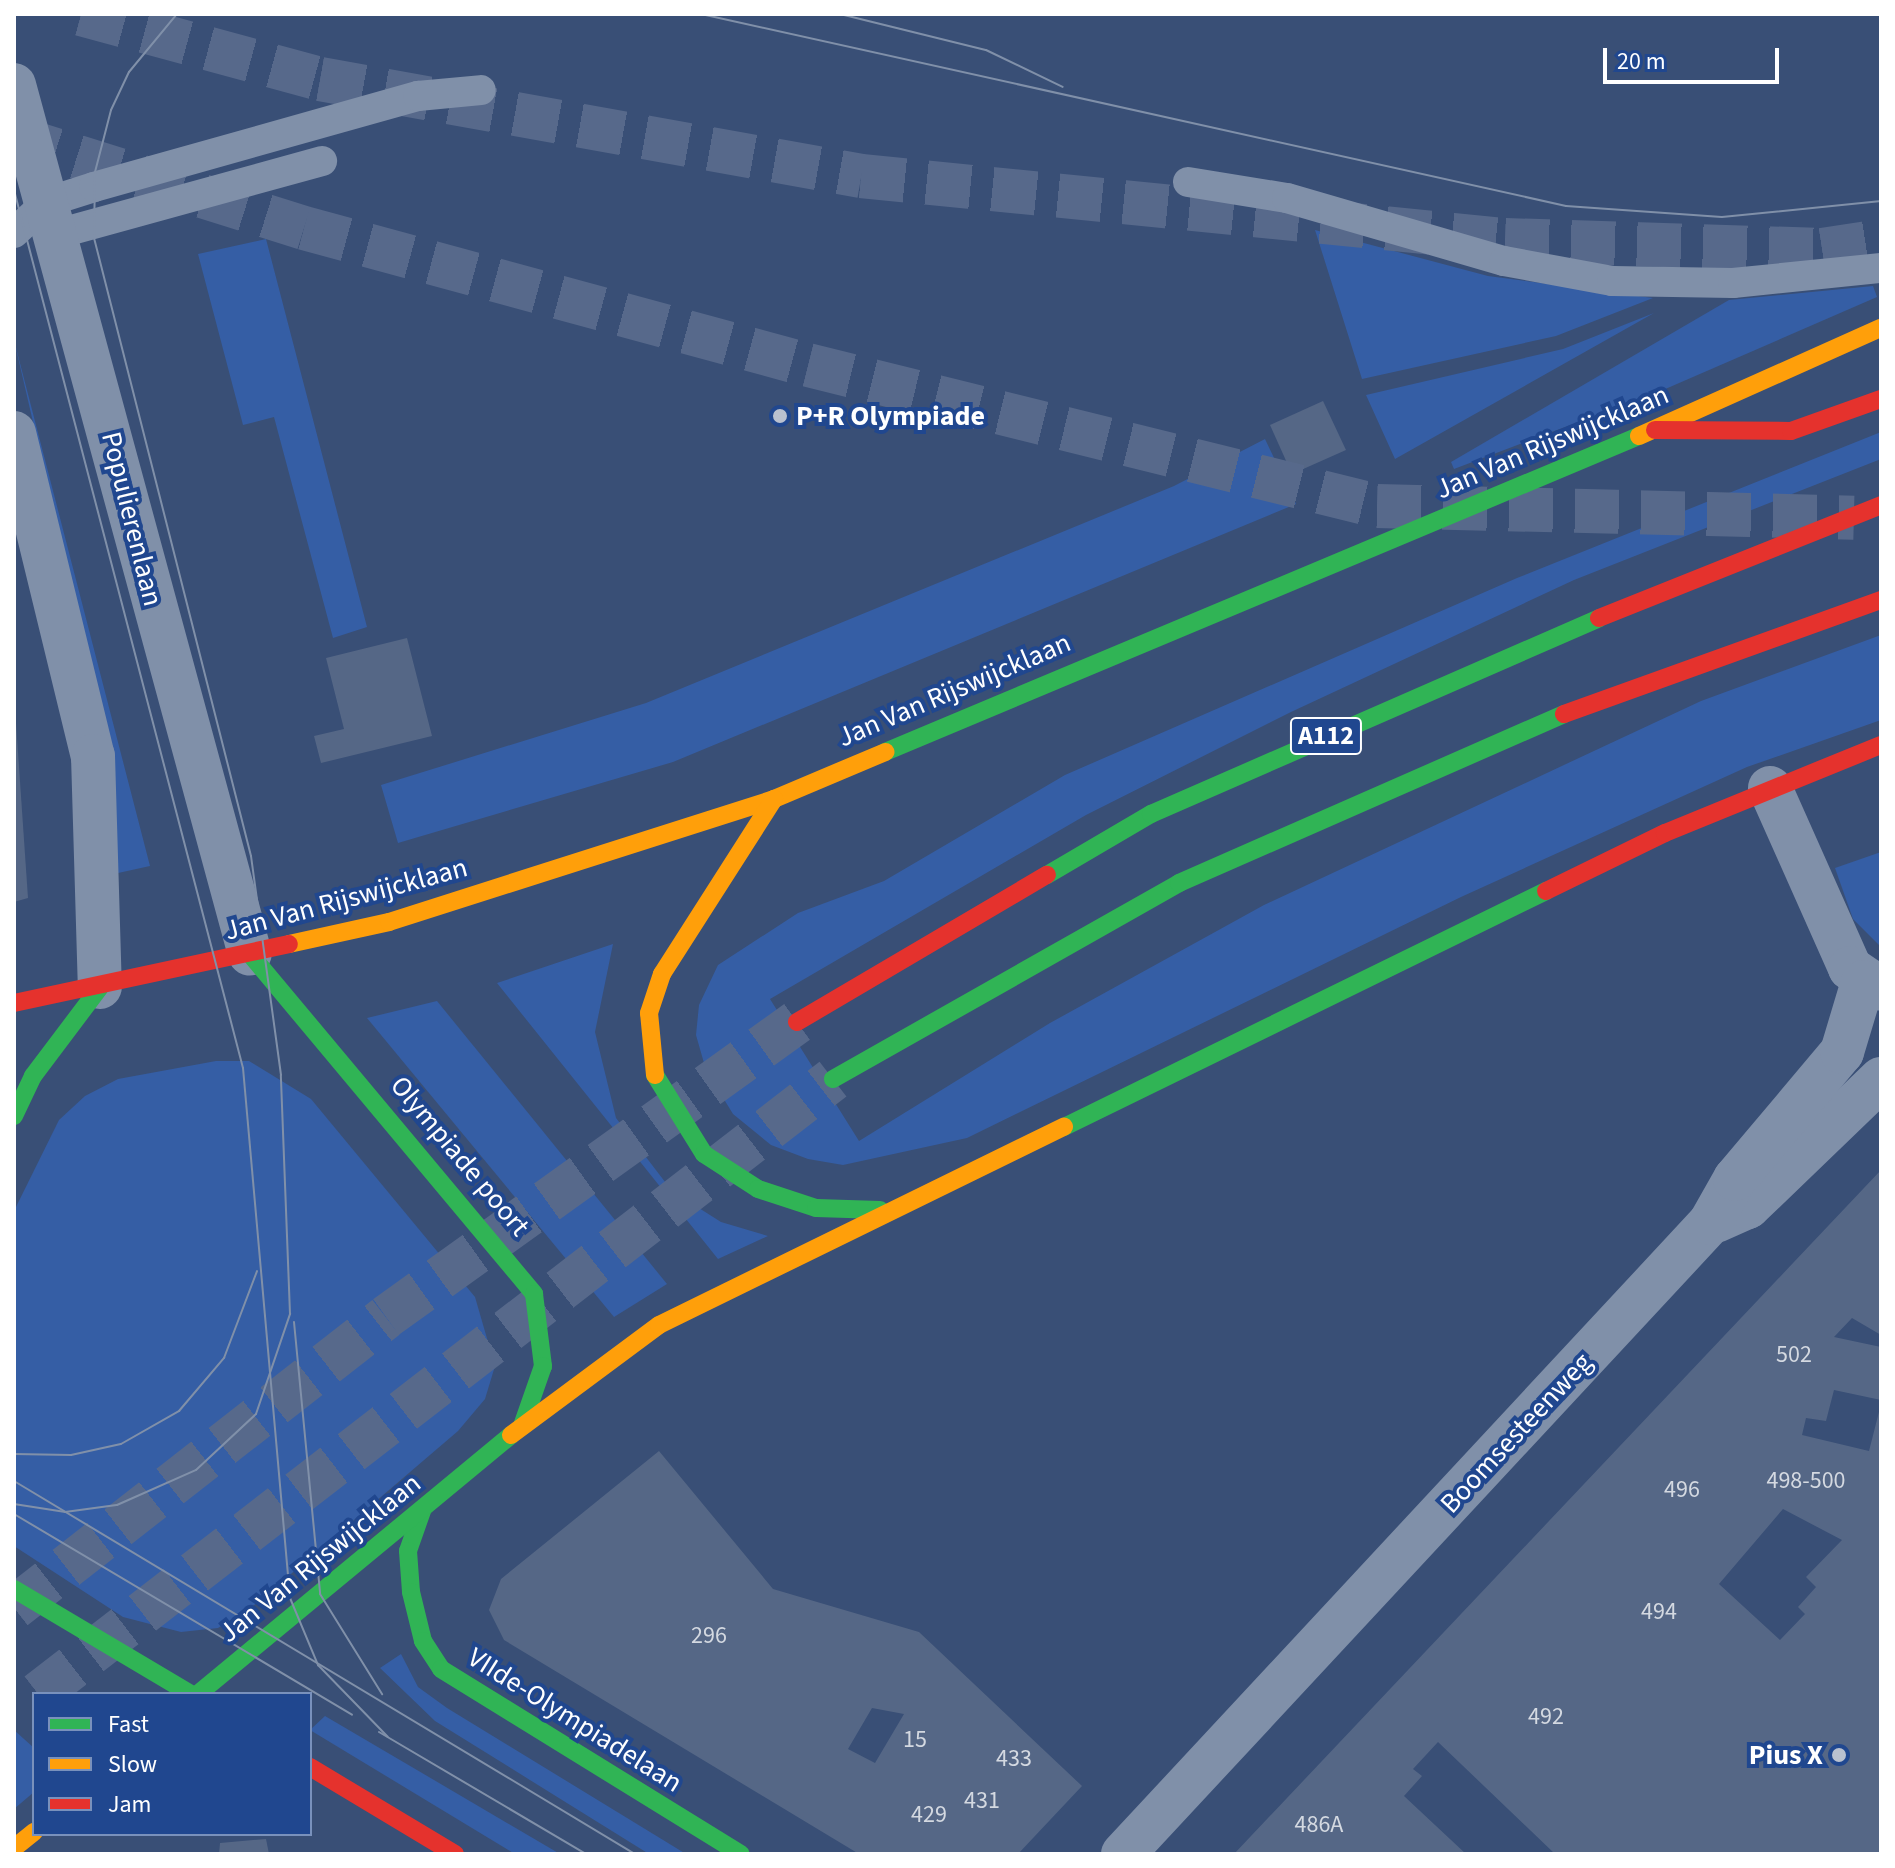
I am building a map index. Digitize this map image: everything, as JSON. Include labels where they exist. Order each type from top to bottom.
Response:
[{"type":"main road","name":"Jan Van Rijswijcklaan","points":[[14,1003],[250,954],[420,913],[774,799],[1655,430],[1881,328]]},
{"type":"main road","points":[[1655,430],[1791,431],[1881,399]]},
{"type":"main road","name":"A112","points":[[797,1022],[1151,814],[1505,656],[1881,505]]},
{"type":"main road","name":"A112","points":[[833,1079],[1179,883],[1508,734],[1881,600]]},
{"type":"main road","name":"Jan Van Rijswijcklaan","points":[[200,1692],[522,1426],[659,1325],[882,1210],[1770,788],[1881,745]]},
{"type":"main road","points":[[774,799],[662,974],[649,1013],[655,1074],[704,1154],[758,1189],[816,1208],[882,1210]]},
{"type":"main road","name":"Olympiade poort","points":[[250,954],[534,1294],[544,1330],[543,1366],[522,1426]]},
{"type":"main road","points":[[14,1116],[33,1076],[100,987]]},
{"type":"main road","name":"VIIde-Olympiadelaan","points":[[422,1511],[408,1551],[411,1592],[423,1641],[441,1669],[740,1854]]},
{"type":"main road","points":[[14,1589],[188,1692]]},
{"type":"main road","points":[[312,1768],[455,1854]]},
{"type":"main road","points":[[14,1848],[32,1834]]},
{"type":"street","name":"Populierenlaan","points":[[14,85],[250,954]]},
{"type":"street","points":[[14,433],[93,756],[100,987]]},
{"type":"street","points":[[1770,788],[1850,968],[1872,986]]},
{"type":"street","name":"Boomsesteenweg","points":[[1123,1854],[1710,1223],[1735,1179],[1842,1052],[1872,986]]},
{"type":"street","points":[[1710,1223],[1748,1207],[1881,1079]]},
{"type":"lane","points":[[14,233],[404,100],[481,90]]},
{"type":"lane","points":[[52,218],[322,161]]},
{"type":"lane","points":[[1188,182],[1287,198],[1504,261],[1612,281],[1733,283],[1881,268]]},
{"type":"shaded area","points":[[1315,230],[1488,276],[1653,298],[1556,336],[1362,379]]},
{"type":"shaded area","points":[[266,239],[367,627],[333,638],[274,417],[243,425],[198,254]]},
{"type":"shaded area","points":[[1873,286],[1877,297],[1663,390],[1454,469],[1451,462],[1729,300]]},
{"type":"shaded area","points":[[1654,313],[1395,459],[1366,395],[1563,349]]},
{"type":"shaded area","points":[[14,340],[150,866],[109,875],[90,668]]},
{"type":"shaded area","points":[[1881,432],[1881,459],[1574,580],[1291,712],[1086,815],[770,999],[859,1141],[1050,1023],[1264,905],[1701,701],[1881,635],[1881,720],[1747,767],[1461,897],[967,1138],[843,1165],[808,1159],[771,1145],[733,1114],[706,1070],[696,1035],[699,1005],[718,965],[798,913],[884,881],[1065,775],[1517,578]]},
{"type":"shaded area","points":[[1265,439],[1296,504],[673,762],[398,843],[381,785],[646,703],[1174,486]]},
{"type":"shaded area","points":[[1881,852],[1881,947],[1853,919],[1835,868]]},
{"type":"shaded area","points":[[613,944],[595,1032],[616,1118],[672,1191],[721,1222],[768,1236],[718,1259],[497,983]]},
{"type":"shaded area","points":[[437,1001],[667,1284],[614,1317],[367,1018]]},
{"type":"shaded area","points":[[216,1061],[249,1061],[311,1099],[475,1297],[495,1366],[485,1399],[458,1431],[257,1603],[218,1628],[181,1632],[123,1617],[14,1546],[14,1211],[59,1120],[85,1096],[118,1079]]},
{"type":"shaded area","points":[[401,1654],[418,1687],[447,1708],[686,1854],[649,1854],[435,1721],[380,1668]]},
{"type":"shaded area","points":[[325,1716],[560,1854],[515,1854],[312,1731]]},
{"type":"shaded area","points":[[14,1730],[32,1746],[32,1794],[14,1809]]},
{"type":"building","points":[[1323,401],[1346,450],[1292,474],[1270,425]]},
{"type":"building","points":[[407,638],[432,736],[321,763],[314,736],[344,729],[326,658]]},
{"type":"building","points":[[14,694],[28,898],[14,902]]},
{"type":"building","points":[[1881,1170],[1881,1335],[1852,1318],[1834,1337],[1881,1347],[1881,1400],[1834,1390],[1826,1421],[1806,1418],[1802,1435],[1869,1451],[1881,1404],[1881,1854],[1555,1854],[1438,1742],[1413,1769],[1422,1776],[1404,1796],[1466,1854],[1234,1854]],"holes":[[[1783,1509],[1842,1540],[1806,1577],[1816,1587],[1798,1607],[1805,1614],[1780,1640],[1719,1584]]]},
{"type":"building","points":[[659,1451],[773,1589],[919,1632],[1082,1786],[1018,1854],[859,1854],[504,1640],[489,1610],[501,1579]],"holes":[[[872,1708],[904,1714],[875,1763],[848,1749]]]},
{"type":"building","points":[[266,1839],[269,1854],[219,1854],[220,1843]]},
{"type":"tunnel","points":[[81,14],[320,79],[861,176],[1505,240],[1822,250],[1881,241]]},
{"type":"tunnel","points":[[14,137],[304,228],[808,365],[1377,506],[1854,518]]},
{"type":"tunnel","points":[[14,1608],[386,1317],[797,1022]]},
{"type":"tunnel","points":[[41,1692],[833,1079]]},
{"type":"tram line","points":[[14,1504],[65,1512],[117,1505],[196,1470],[256,1414],[290,1314],[281,1075],[251,856],[94,238],[95,172],[111,110],[129,72],[177,14]]},
{"type":"tram line","points":[[701,14],[1566,206],[1722,217],[1881,201]]},
{"type":"tram line","points":[[840,14],[986,50],[1063,87]]},
{"type":"tram line","points":[[14,190],[243,1068],[290,1598],[318,1665],[388,1737]]},
{"type":"tram line","points":[[14,1454],[71,1455],[121,1444],[179,1411],[224,1358],[257,1271]]},
{"type":"tram line","points":[[294,1322],[320,1594],[382,1694]]},
{"type":"tram line","points":[[14,1481],[635,1854]]},
{"type":"tram line","points":[[14,1514],[352,1715]]},
{"type":"tram line","points":[[379,1732],[586,1854]]},
{"type":"traffic: fast","points":[[885,752],[1639,436]]},
{"type":"traffic: fast","points":[[1047,875],[1151,814],[1599,618]]},
{"type":"traffic: fast","points":[[833,1079],[1179,883],[1564,714]]},
{"type":"traffic: fast","points":[[1064,1127],[1546,891]]},
{"type":"traffic: fast","points":[[250,954],[534,1294],[543,1366],[522,1426]]},
{"type":"traffic: fast","points":[[14,1116],[33,1076],[100,987]]},
{"type":"traffic: fast","points":[[655,1075],[704,1154],[758,1189],[816,1208],[880,1210]]},
{"type":"traffic: fast","points":[[200,1692],[511,1435]]},
{"type":"traffic: fast","points":[[422,1511],[408,1551],[411,1592],[423,1641],[441,1669],[740,1854]]},
{"type":"traffic: fast","points":[[14,1589],[188,1692]]},
{"type":"traffic: slow","points":[[1639,436],[1881,328]]},
{"type":"traffic: slow","points":[[289,944],[389,922],[774,799],[885,752]]},
{"type":"traffic: slow","points":[[655,1075],[649,1013],[662,974],[774,799]]},
{"type":"traffic: slow","points":[[511,1435],[659,1325],[1064,1127]]},
{"type":"traffic: slow","points":[[14,1848],[32,1834]]},
{"type":"traffic: jam","points":[[1655,430],[1791,431],[1881,399]]},
{"type":"traffic: jam","points":[[1599,618],[1881,505]]},
{"type":"traffic: jam","points":[[1564,714],[1881,600]]},
{"type":"traffic: jam","points":[[1546,891],[1665,833],[1881,745]]},
{"type":"traffic: jam","points":[[797,1022],[1047,875]]},
{"type":"traffic: jam","points":[[14,1003],[289,944]]},
{"type":"traffic: jam","points":[[312,1768],[455,1854]]},
{"type":"place","name":"P+R Olympiade","points":[[780,416]]},
{"type":"place","name":"Pius X","points":[[1839,1755]]}]
